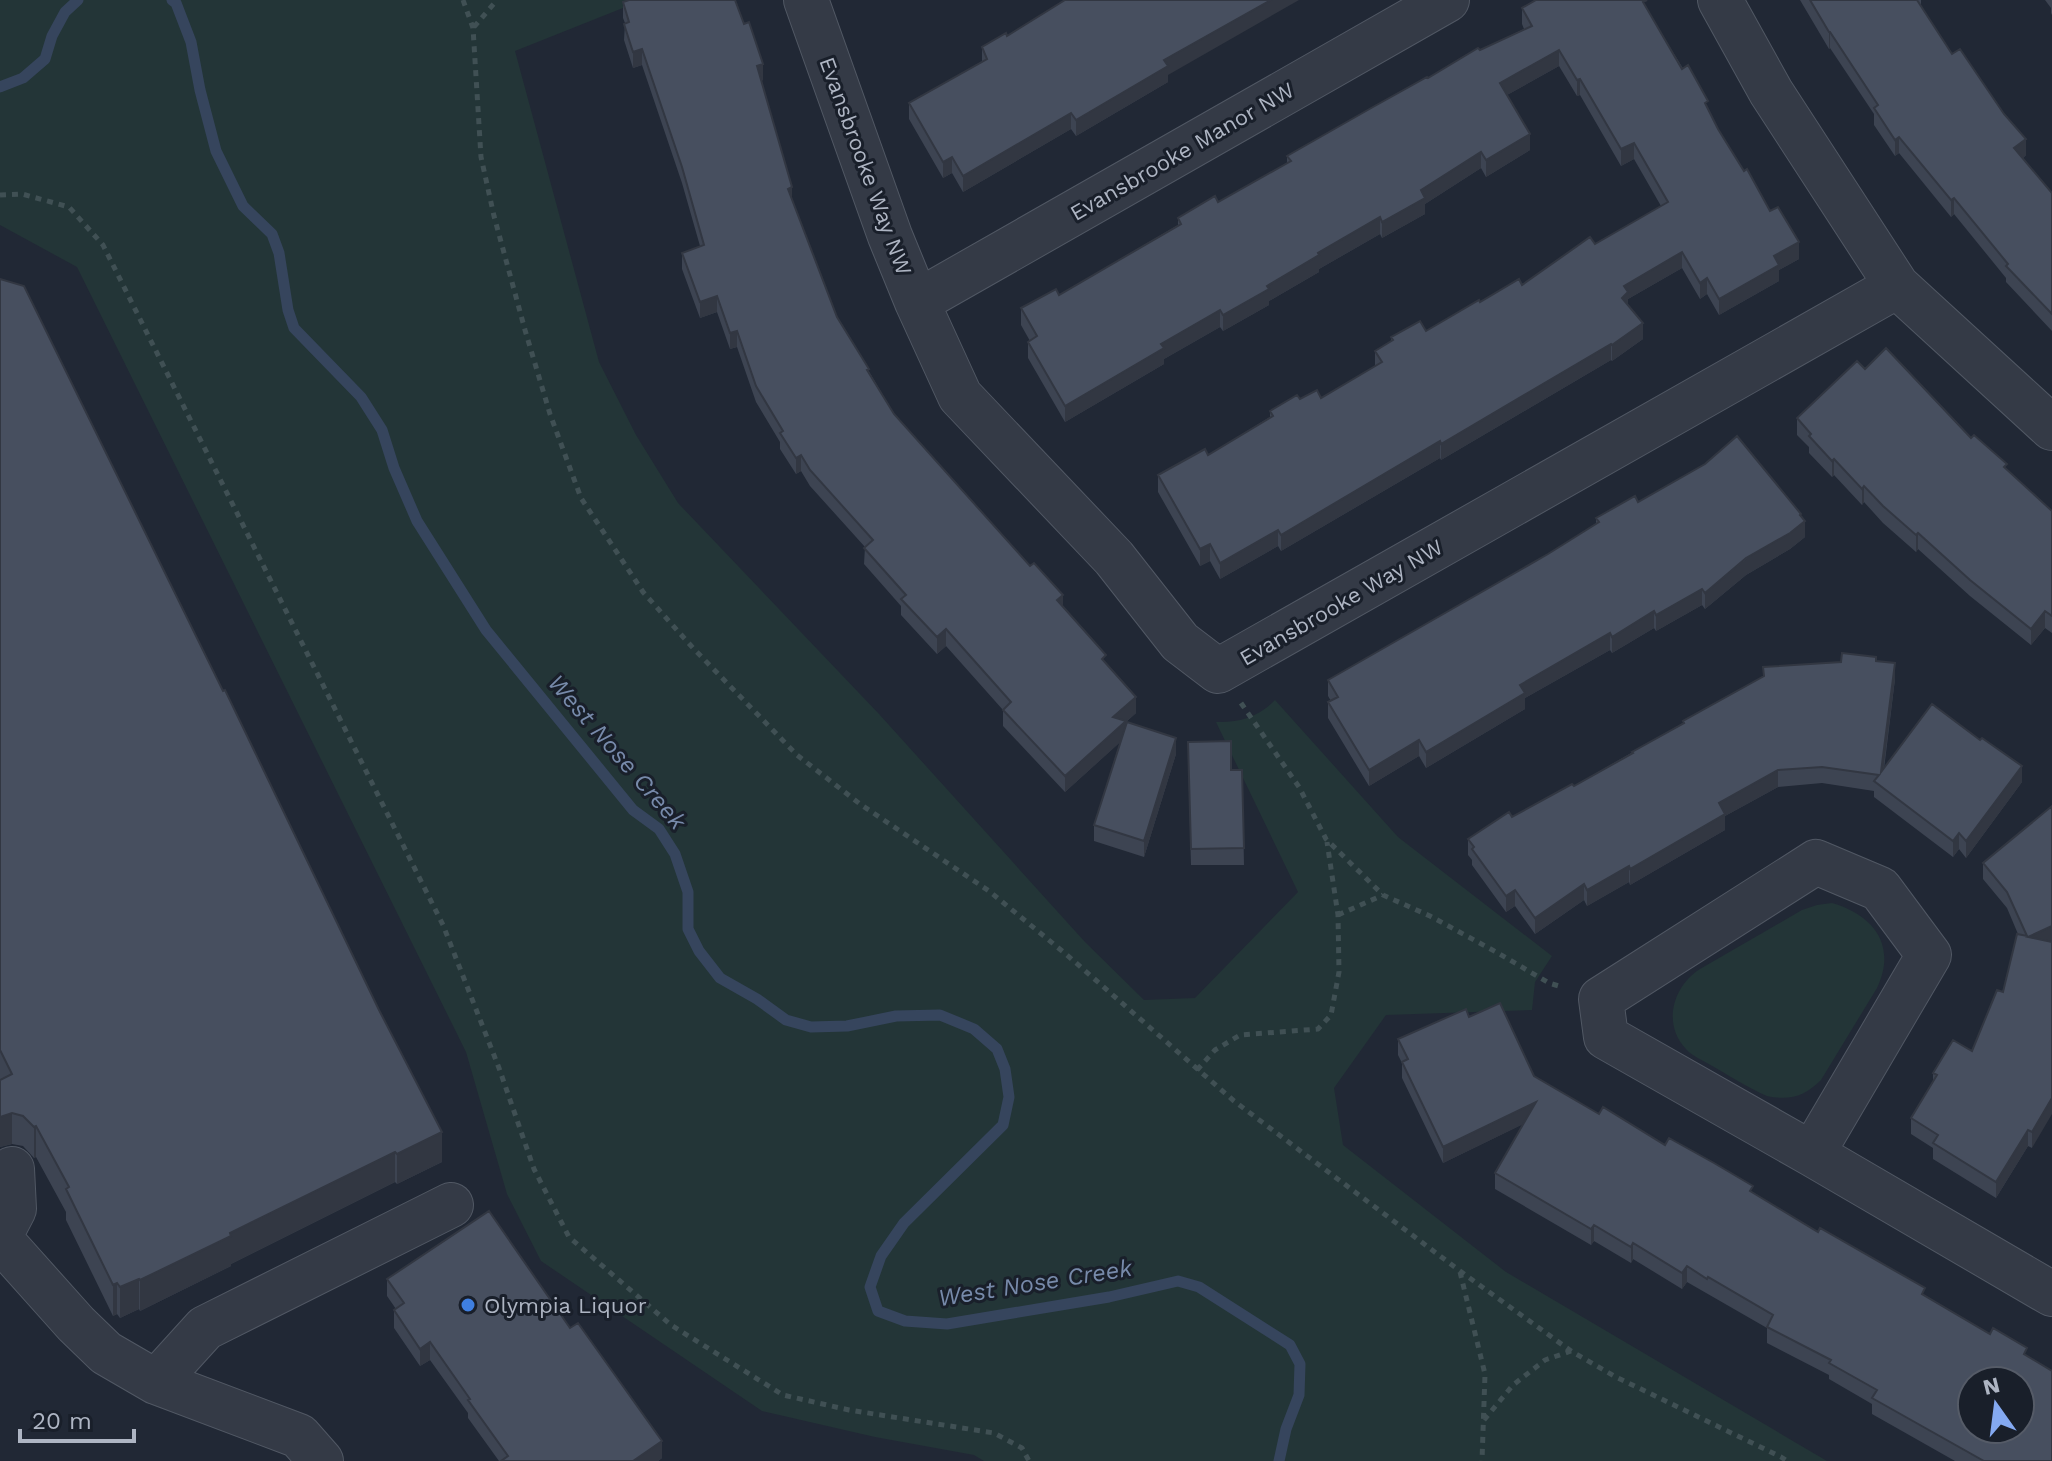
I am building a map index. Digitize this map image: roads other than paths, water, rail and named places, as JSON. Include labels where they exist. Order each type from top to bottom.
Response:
[{"type":"street","name":"Evansbrooke Way NW","points":[[806,0],[890,236],[960,396],[1114,558],[1180,642],[1218,671],[1897,286]]},
{"type":"street","name":"Evansbrooke Manor NW","points":[[917,302],[1447,0]]},
{"type":"street","points":[[1720,0],[1771,92],[1897,286],[2052,428]]},
{"type":"street","points":[[1812,1154],[1929,955],[1880,889],[1816,862],[1601,999],[1606,1037],[2052,1294]]},
{"type":"street","points":[[12,1169],[14,1209],[0,1238],[76,1324],[106,1353],[156,1382],[299,1436],[321,1461]]},
{"type":"street","points":[[156,1382],[205,1328],[451,1205]]},
{"type":"waterway","name":"West Nose Creek","points":[[0,87],[23,78],[45,59],[52,36],[65,12],[78,0]]},
{"type":"waterway","name":"West Nose Creek","points":[[172,0],[176,3],[191,42],[216,151],[243,206],[272,234],[279,253],[294,328],[361,397],[382,430],[394,468],[417,521],[486,630],[633,810],[659,829],[675,854],[688,892],[688,929],[699,951],[720,978],[786,1020],[811,1027],[847,1026],[896,1016],[940,1015],[974,1029],[997,1049],[1005,1069],[1009,1097],[1003,1125],[904,1223],[881,1256],[870,1287],[878,1311],[905,1321],[947,1324],[1109,1297],[1178,1281],[1199,1287],[1290,1345],[1300,1364],[1299,1395],[1286,1429],[1279,1461]]},
{"type":"place","name":"Olympia Liquor","points":[[468,1305]]}]
